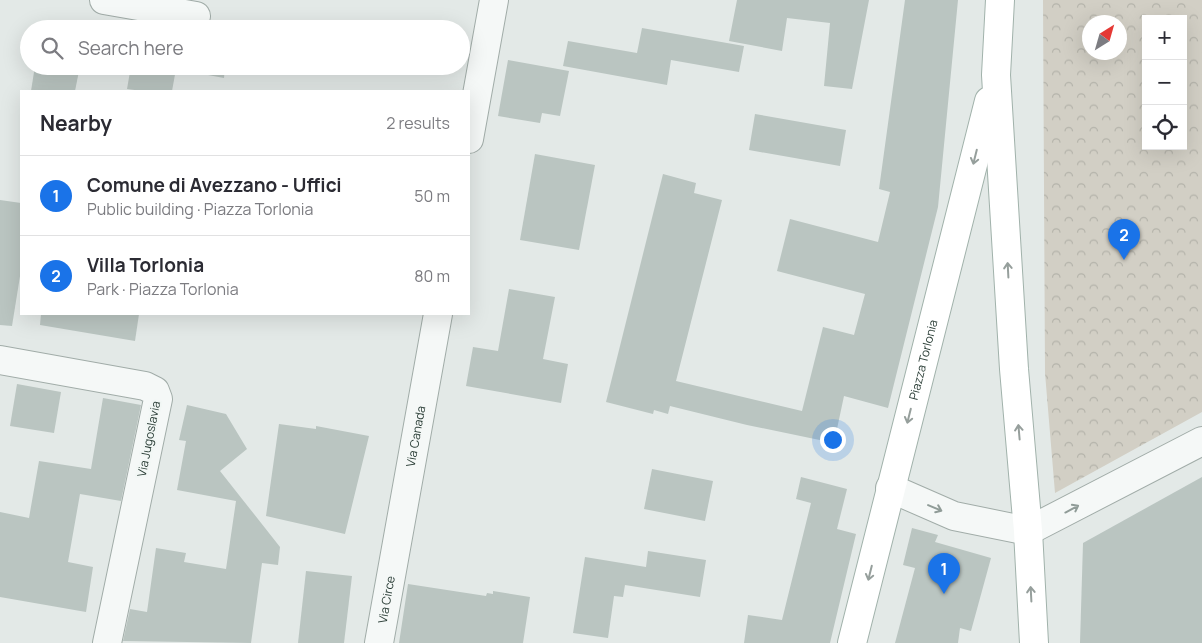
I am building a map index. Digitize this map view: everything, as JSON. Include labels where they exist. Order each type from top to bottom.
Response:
[{"type":"main road","name":"Piazza Torlonia","points":[[1000,0],[996,76],[1013,361],[1028,531],[1034,643]]},
{"type":"main road","name":"Piazza Torlonia","points":[[852,643],[996,76]]},
{"type":"street","points":[[104,0],[196,16]]},
{"type":"street","points":[[470,133],[494,0]]},
{"type":"street","name":"Via Canada","points":[[394,558],[438,315]]},
{"type":"street","name":"Via Jugoslavia","points":[[0,360],[145,386],[155,391],[158,399],[107,643]]},
{"type":"street","points":[[890,488],[954,516],[1028,531],[1202,441]]},
{"type":"street","name":"Via Circe","points":[[379,643],[394,558]]},
{"type":"green space","points":[[1043,0],[1202,0],[1202,412],[1055,493],[1045,373]]},
{"type":"building","points":[[737,0],[869,0],[852,89],[824,86],[830,23],[787,18],[782,51],[729,41]]},
{"type":"building","points":[[905,0],[958,0],[938,207],[888,408],[844,396],[834,443],[747,425],[670,406],[668,414],[654,410],[653,414],[606,402],[663,174],[696,183],[694,193],[722,200],[676,381],[802,411],[823,327],[854,335],[865,294],[777,271],[790,219],[878,242],[890,192],[879,189]]},
{"type":"building","points":[[642,28],[744,46],[739,72],[671,60],[667,85],[563,66],[568,41],[637,53]]},
{"type":"building","points":[[508,60],[569,71],[560,116],[542,113],[540,123],[498,116]]},
{"type":"building","points":[[34,75],[78,75],[75,90],[31,90]]},
{"type":"building","points":[[129,75],[175,75],[172,90],[127,89]]},
{"type":"building","points":[[208,75],[224,75],[224,78]]},
{"type":"building","points":[[755,114],[846,130],[840,166],[749,150]]},
{"type":"building","points":[[535,154],[595,165],[579,250],[520,240]]},
{"type":"building","points":[[0,200],[20,203],[20,276],[12,326],[0,325]]},
{"type":"building","points":[[509,289],[555,297],[543,359],[568,364],[561,403],[466,386],[473,347],[498,351]]},
{"type":"building","points":[[41,315],[139,315],[135,341],[40,325]]},
{"type":"building","points":[[17,384],[61,392],[54,433],[10,426]]},
{"type":"building","points":[[103,398],[141,405],[121,501],[80,494],[68,562],[93,567],[86,612],[0,597],[0,512],[29,518],[39,461],[91,469]]},
{"type":"building","points":[[187,405],[226,414],[247,449],[220,471],[280,547],[278,565],[262,563],[251,643],[123,641],[130,609],[147,612],[156,548],[186,553],[184,562],[226,569],[236,501],[177,490],[186,441],[179,440]]},
{"type":"building","points":[[279,424],[316,429],[316,426],[369,436],[345,534],[266,516]]},
{"type":"building","points":[[652,469],[713,481],[705,521],[644,509]]},
{"type":"building","points":[[801,477],[847,489],[837,529],[856,534],[830,643],[744,643],[748,615],[782,620],[811,503],[796,499]]},
{"type":"building","points":[[1202,477],[1202,643],[1080,643],[1083,543]]},
{"type":"building","points":[[912,528],[938,535],[935,542],[991,558],[971,631],[960,628],[958,643],[895,643],[915,568],[903,565]]},
{"type":"building","points":[[648,551],[706,560],[700,597],[625,585],[623,597],[614,596],[608,638],[573,633],[585,557],[646,567]]},
{"type":"building","points":[[306,571],[352,576],[344,643],[298,643]]},
{"type":"building","points":[[408,584],[486,596],[487,593],[493,594],[493,591],[530,597],[523,643],[399,643]]},
{"type":"place","name":"Villa Torlonia","points":[[1124,260]]},
{"type":"place","name":"Comune di Avezzano - Uffici","points":[[944,594]]}]
